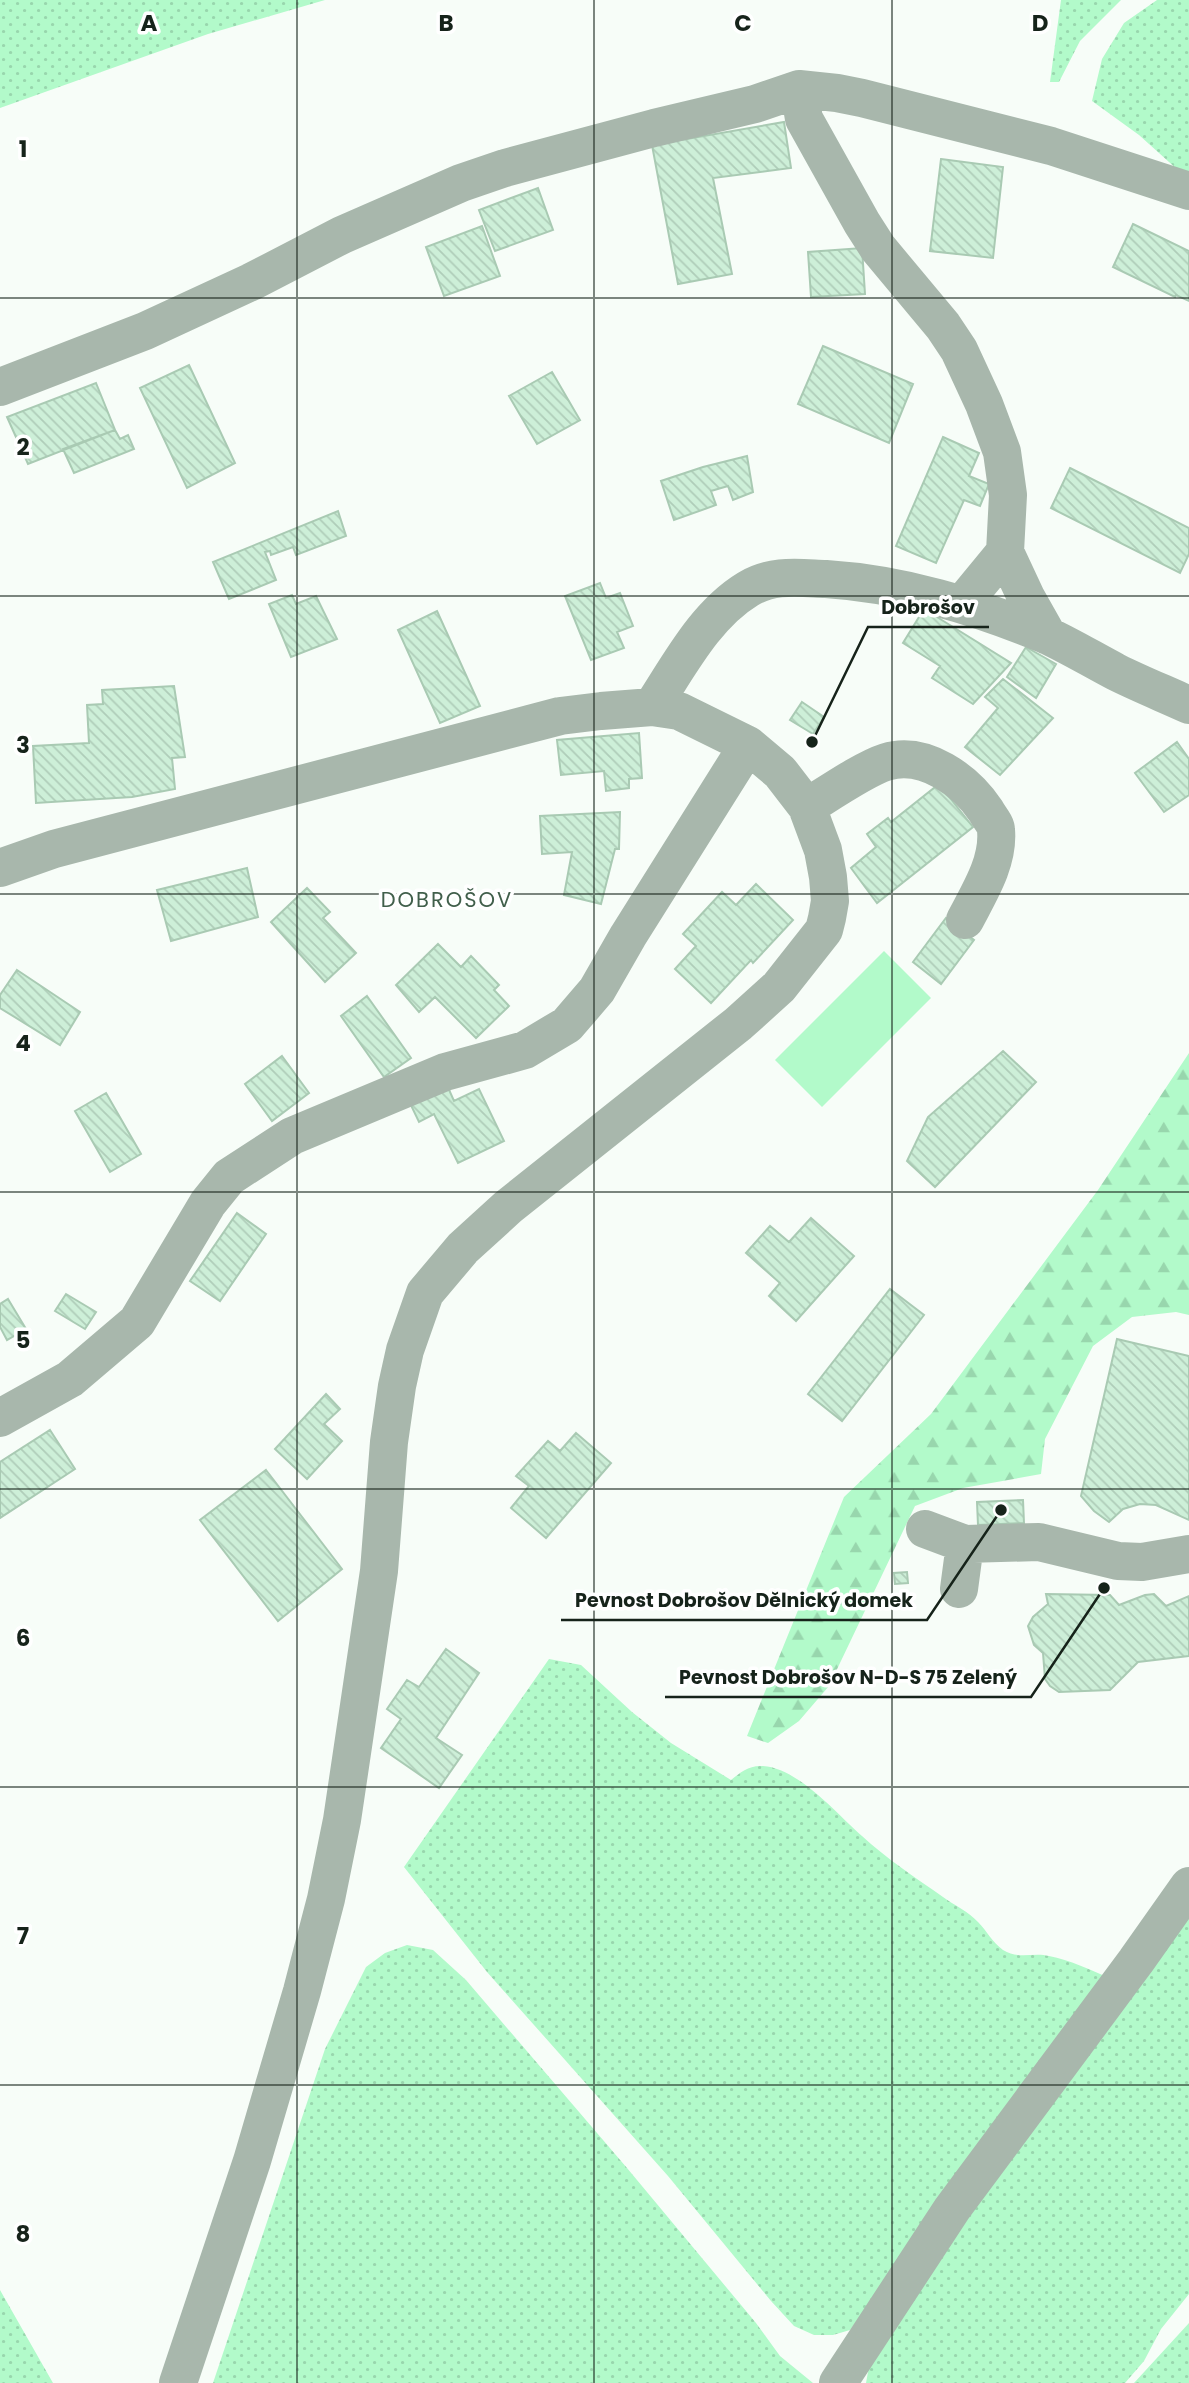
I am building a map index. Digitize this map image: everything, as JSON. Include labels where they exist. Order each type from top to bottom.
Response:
[{"type":"street","points":[[0,387],[145,331],[251,282],[342,235],[461,183],[541,157],[755,104],[799,89],[849,96],[1051,146],[1189,191]]},
{"type":"street","points":[[799,89],[804,119],[862,223],[878,248],[959,350],[984,404],[1002,453],[1007,484],[1005,552],[1048,636]]},
{"type":"street","points":[[963,603],[1005,552]]},
{"type":"street","points":[[652,707],[718,613],[749,588],[780,576],[843,580],[902,589],[963,603],[1048,636],[1120,674],[1189,705]]},
{"type":"street","points":[[0,868],[54,849],[561,716],[652,707],[679,711],[748,746],[780,772],[807,807],[823,850],[830,901],[824,930],[779,987],[738,1024],[508,1207],[463,1248],[425,1293],[405,1350],[397,1386],[389,1443],[379,1571],[342,1820],[326,1899],[253,2161],[178,2383]]},
{"type":"street","points":[[0,1418],[70,1380],[137,1322],[208,1203],[229,1177],[292,1136],[444,1072],[525,1050],[567,1026],[597,990],[748,746]]},
{"type":"street","points":[[807,807],[886,762],[907,759],[929,763],[955,778],[978,799],[996,828],[992,864],[965,920]]},
{"type":"street","points":[[925,1529],[965,1544],[1039,1542],[1118,1561],[1142,1562],[1189,1554]]},
{"type":"street","points":[[959,1589],[965,1544]]},
{"type":"street","points":[[838,2383],[952,2209],[1189,1886]]},
{"type":"green space","points":[[0,0],[325,0],[208,34],[0,108]]},
{"type":"green space","points":[[1061,0],[1121,0],[1080,41],[1059,82],[1050,82]]},
{"type":"green space","points":[[1157,0],[1189,0],[1189,180],[1139,135],[1092,101],[1102,59],[1124,23]]},
{"type":"green space","points":[[884,951],[931,998],[822,1107],[775,1060]]},
{"type":"green space","points":[[1189,1053],[1189,1315],[1176,1312],[1132,1317],[1093,1346],[1045,1439],[1041,1474],[963,1488],[915,1506],[829,1686],[799,1721],[768,1743],[747,1736],[844,1497],[931,1414],[1098,1190]]},
{"type":"green space","points":[[549,1659],[581,1665],[632,1712],[671,1743],[731,1780],[749,1768],[763,1766],[776,1769],[803,1783],[881,1853],[974,1918],[1003,1950],[1015,1955],[1057,1958],[1110,1978],[850,2330],[833,2335],[814,2335],[794,2326],[668,2176],[487,1972],[404,1867]]},
{"type":"green space","points":[[1189,1904],[1189,2294],[1161,2329],[1144,2361],[1125,2383],[866,2383],[870,2361],[904,2299]]},
{"type":"green space","points":[[407,1945],[433,1950],[466,1980],[627,2168],[756,2323],[780,2356],[813,2383],[213,2383],[325,2049],[366,1967],[385,1953]]},
{"type":"green space","points":[[0,2290],[53,2383],[0,2383]]},
{"type":"green space","points":[[1189,2323],[1189,2383],[1134,2383]]},
{"type":"building","points":[[784,122],[791,168],[713,178],[732,274],[678,284],[652,145]]},
{"type":"building","points":[[941,159],[1003,167],[993,258],[930,251]]},
{"type":"building","points":[[538,188],[553,230],[495,251],[479,210]]},
{"type":"building","points":[[1133,224],[1189,251],[1189,301],[1113,267]]},
{"type":"building","points":[[482,226],[500,276],[444,296],[426,247]]},
{"type":"building","points":[[862,248],[865,294],[811,297],[808,252]]},
{"type":"building","points":[[823,346],[913,384],[889,443],[798,404]]},
{"type":"building","points":[[189,365],[235,463],[187,488],[140,388]]},
{"type":"building","points":[[552,372],[580,420],[537,444],[509,396]]},
{"type":"building","points":[[96,383],[115,430],[28,464],[7,417]]},
{"type":"building","points":[[115,430],[120,439],[128,435],[134,449],[74,473],[63,449]]},
{"type":"building","points":[[943,437],[979,453],[969,476],[989,484],[980,506],[964,500],[936,563],[896,546]]},
{"type":"building","points":[[747,456],[753,492],[733,500],[728,486],[711,491],[716,505],[674,520],[661,481]]},
{"type":"building","points":[[1070,468],[1189,528],[1189,554],[1180,573],[1051,508]]},
{"type":"building","points":[[338,511],[346,536],[296,555],[293,547],[271,555],[270,551],[265,552],[276,580],[229,599],[213,562]]},
{"type":"building","points":[[600,583],[606,598],[620,593],[633,626],[617,632],[624,648],[591,660],[565,596]]},
{"type":"building","points":[[292,595],[296,604],[316,596],[337,639],[291,657],[269,604]]},
{"type":"building","points":[[924,609],[1011,663],[973,704],[932,678],[940,666],[903,643]]},
{"type":"building","points":[[437,611],[480,706],[440,723],[398,630]]},
{"type":"building","points":[[1026,647],[1056,664],[1036,698],[1007,677]]},
{"type":"building","points":[[1003,679],[1053,718],[1000,775],[965,747],[998,708],[985,697]]},
{"type":"building","points":[[174,686],[185,757],[172,758],[175,789],[132,797],[36,803],[33,746],[89,743],[87,705],[103,704],[102,690]]},
{"type":"building","points":[[802,702],[824,717],[813,734],[790,720]]},
{"type":"building","points":[[639,733],[642,778],[629,779],[629,788],[606,791],[604,771],[561,775],[557,740]]},
{"type":"building","points":[[1177,742],[1189,759],[1189,795],[1164,812],[1135,773]]},
{"type":"building","points":[[939,784],[973,827],[877,903],[851,868],[876,847],[867,834],[888,818],[891,822]]},
{"type":"building","points":[[620,812],[619,849],[615,849],[601,904],[564,895],[572,852],[542,854],[540,816]]},
{"type":"building","points":[[247,868],[258,917],[171,941],[157,890]]},
{"type":"building","points":[[756,884],[793,920],[711,1003],[675,969],[696,946],[683,934],[722,892],[736,905]]},
{"type":"building","points":[[307,888],[330,912],[323,918],[356,953],[325,982],[271,922]]},
{"type":"building","points":[[946,918],[974,940],[941,984],[913,962]]},
{"type":"building","points":[[438,944],[461,967],[471,956],[499,985],[494,990],[509,1006],[476,1038],[435,997],[419,1012],[396,985]]},
{"type":"building","points":[[17,970],[80,1012],[60,1045],[0,1008],[0,995]]},
{"type":"building","points":[[367,996],[411,1058],[384,1077],[341,1016]]},
{"type":"building","points":[[1003,1051],[1036,1082],[935,1187],[907,1161],[928,1117]]},
{"type":"building","points":[[282,1056],[309,1093],[272,1121],[245,1084]]},
{"type":"building","points":[[446,1083],[454,1101],[479,1089],[504,1141],[458,1163],[434,1114],[419,1122],[408,1099]]},
{"type":"building","points":[[106,1093],[141,1154],[110,1172],[75,1111]]},
{"type":"building","points":[[237,1213],[266,1234],[220,1301],[190,1281]]},
{"type":"building","points":[[811,1218],[854,1256],[796,1321],[769,1296],[780,1283],[746,1253],[770,1226],[789,1242]]},
{"type":"building","points":[[890,1289],[924,1315],[842,1421],[808,1394]]},
{"type":"building","points":[[66,1294],[96,1312],[85,1329],[55,1311]]},
{"type":"building","points":[[8,1299],[26,1329],[7,1340],[0,1327],[0,1304]]},
{"type":"building","points":[[1117,1339],[1189,1356],[1189,1520],[1156,1505],[1140,1504],[1123,1509],[1109,1522],[1094,1511],[1081,1496]]},
{"type":"building","points":[[326,1394],[340,1409],[324,1424],[342,1441],[307,1479],[275,1449]]},
{"type":"building","points":[[50,1430],[75,1469],[0,1518],[0,1462]]},
{"type":"building","points":[[576,1433],[611,1463],[546,1538],[511,1508],[529,1486],[516,1476],[548,1441],[560,1451]]},
{"type":"building","points":[[266,1470],[342,1569],[278,1621],[200,1520]]},
{"type":"building","points":[[1023,1500],[1024,1523],[978,1525],[977,1502]]},
{"type":"building","points":[[907,1572],[908,1583],[895,1584],[894,1573]]},
{"type":"building","points":[[1046,1594],[1110,1595],[1119,1605],[1154,1594],[1166,1606],[1189,1596],[1189,1656],[1138,1662],[1110,1690],[1059,1692],[1045,1679],[1043,1653],[1034,1645],[1028,1626],[1033,1617],[1048,1604]]},
{"type":"building","points":[[446,1649],[479,1673],[436,1738],[462,1755],[439,1788],[381,1748],[401,1719],[387,1709],[407,1680],[419,1687]]},
{"type":"place","name":"Dobrošov","points":[[812,742]]},
{"type":"place","name":"Pevnost Dobrošov Dělnický domek","points":[[1001,1510]]},
{"type":"place","name":"Pevnost Dobrošov N-D-S 75 Zelený","points":[[1104,1588]]},
{"type":"district","name":"DOBROŠOV","points":[[447,899]]}]
